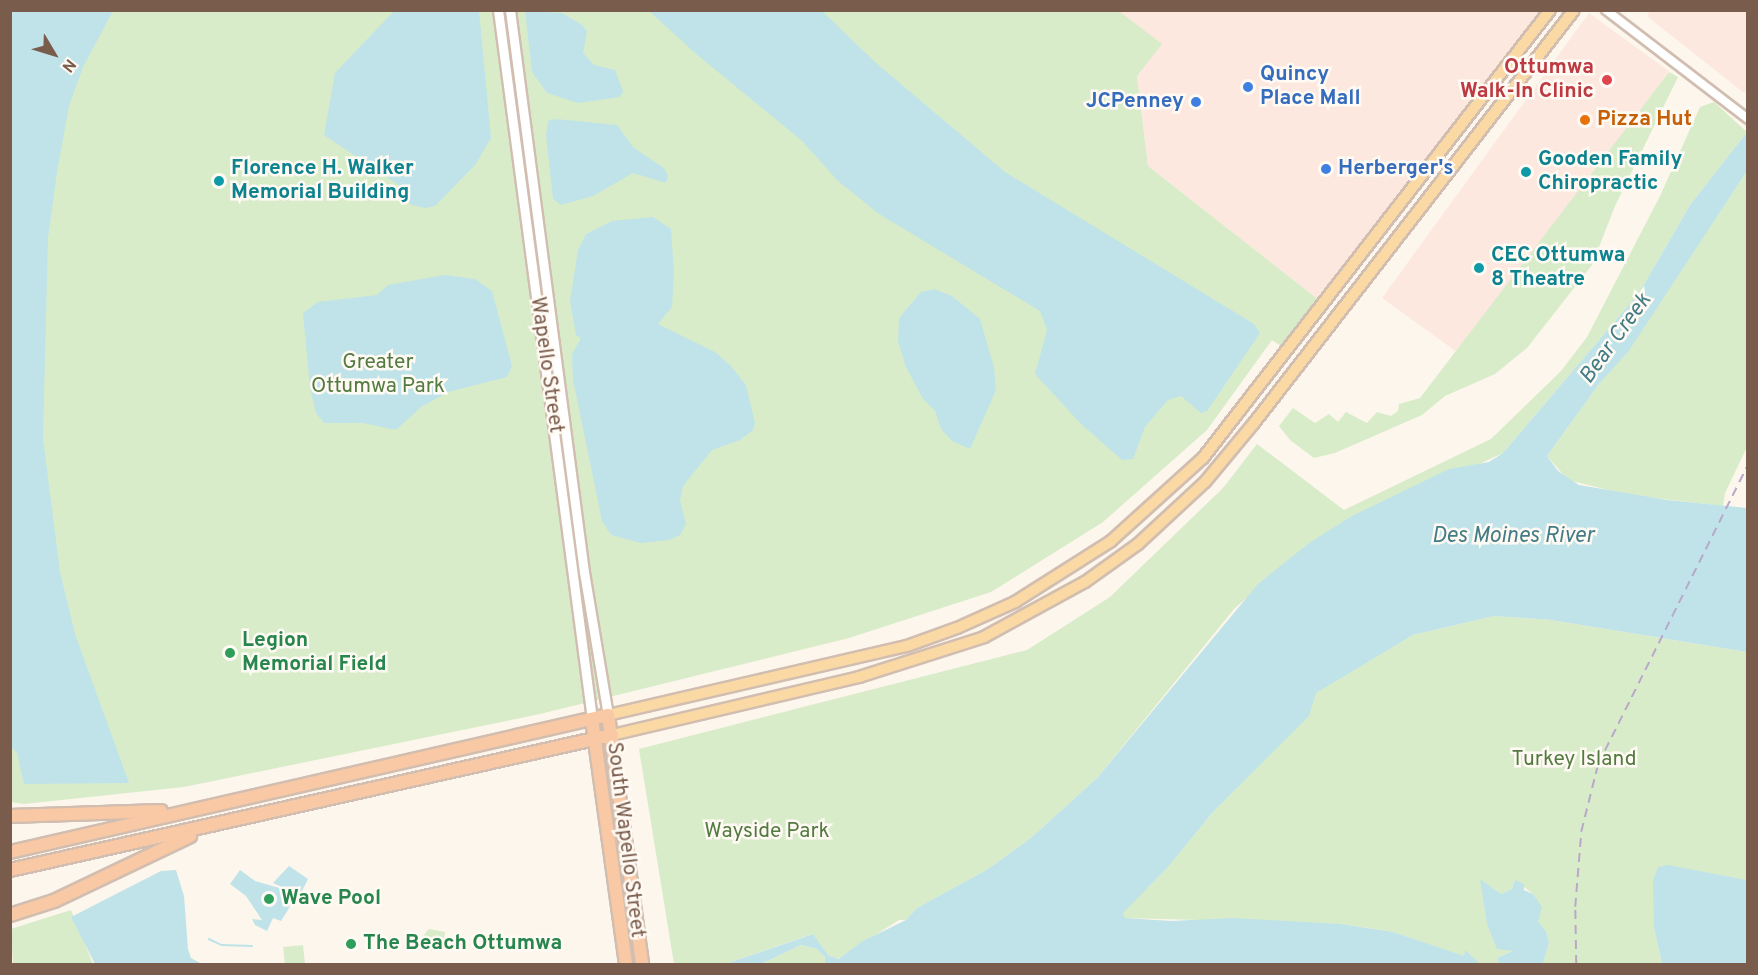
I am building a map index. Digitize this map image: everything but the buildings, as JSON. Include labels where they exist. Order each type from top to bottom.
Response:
[{"type":"highway","points":[[10,852],[608,715]]},
{"type":"highway","name":"South Wapello Street","points":[[608,715],[642,964]]},
{"type":"highway","name":"South Wapello Street","points":[[592,719],[627,964]]},
{"type":"highway","points":[[10,870],[612,735]]},
{"type":"highway","points":[[10,816],[150,812],[224,802]]},
{"type":"highway","points":[[10,915],[54,901],[224,822]]},
{"type":"main road","name":"Wapello Street","points":[[498,10],[592,719]]},
{"type":"main road","name":"Wapello Street","points":[[510,10],[584,572],[608,715]]},
{"type":"main road","points":[[608,715],[907,646],[957,628],[1015,602],[1111,542],[1203,458],[1550,10]]},
{"type":"main road","points":[[612,735],[870,674],[964,645],[1031,614],[1085,582],[1138,544],[1205,482],[1254,423],[1574,10]]},
{"type":"street","points":[[1606,10],[1748,119]]},
{"type":"shaded area","points":[[1119,11],[1549,11],[1324,304],[1148,166],[1137,76]]},
{"type":"shaded area","points":[[1649,11],[1747,11],[1748,88],[1744,93],[1648,17]]},
{"type":"shaded area","points":[[1589,13],[1669,71],[1462,356],[1382,298]]},
{"type":"green space","name":"Greater Ottumwa Park","points":[[10,11],[1119,11],[1162,44],[1137,76],[1148,166],[1324,304],[1287,350],[1272,340],[1207,430],[1103,522],[991,592],[849,638],[540,714],[184,787],[24,804],[11,802]]},
{"type":"green space","points":[[1669,72],[1678,77],[1615,206],[1592,265],[1527,348],[1495,374],[1445,396],[1422,415],[1335,453],[1314,458],[1290,440],[1279,426],[1293,408],[1315,423],[1329,414],[1338,422],[1346,412],[1367,423],[1377,412],[1391,416],[1398,411],[1399,404],[1420,398]]},
{"type":"green space","name":"Wayside Park","points":[[1714,102],[1747,132],[1690,205],[1639,293],[1503,453],[1309,543],[1234,609],[1097,778],[1032,837],[988,869],[917,908],[906,920],[899,920],[837,959],[828,955],[812,934],[725,964],[674,964],[639,749],[1027,650],[1110,597],[1223,488],[1257,444],[1344,510],[1491,439],[1561,371],[1587,337],[1660,196],[1700,107]]},
{"type":"green space","points":[[1747,171],[1747,447],[1725,493],[1723,506],[1628,495],[1568,480],[1547,456],[1599,384],[1627,352]]},
{"type":"green space","name":"Turkey Island","points":[[1494,616],[1551,620],[1747,652],[1747,880],[1670,866],[1657,869],[1654,928],[1662,964],[1543,964],[1549,943],[1546,931],[1537,922],[1533,894],[1515,880],[1512,889],[1501,894],[1481,880],[1484,899],[1513,951],[1497,958],[1499,964],[1480,964],[1465,951],[1464,957],[1393,932],[1341,924],[1124,918],[1123,912],[1168,867],[1213,812],[1308,716],[1315,693],[1413,635]]},
{"type":"green space","points":[[71,910],[93,964],[13,964],[11,929]]},
{"type":"green space","points":[[429,929],[445,932],[444,941],[432,951],[416,944]]},
{"type":"green space","points":[[303,945],[305,964],[285,964],[283,947]]},
{"type":"green space","points":[[801,945],[817,949],[825,957],[825,964],[761,964]]},
{"type":"water","points":[[11,10],[113,11],[83,67],[69,106],[57,172],[48,238],[43,438],[60,572],[75,634],[129,783],[24,784],[17,753],[11,747]]},
{"type":"water","points":[[394,11],[479,11],[491,138],[475,165],[435,206],[425,208],[411,205],[400,186],[324,135],[335,73]]},
{"type":"water","points":[[525,11],[562,13],[582,25],[587,31],[583,53],[594,65],[615,70],[623,91],[620,97],[578,103],[547,93],[532,72]]},
{"type":"water","points":[[649,11],[822,11],[876,63],[1005,172],[1254,324],[1260,333],[1207,411],[1201,413],[1181,396],[1168,400],[1145,427],[1133,459],[1122,460],[1081,424],[1035,374],[1047,330],[1040,311],[879,214],[838,181],[802,141],[695,53]]},
{"type":"water","points":[[556,119],[617,125],[634,148],[664,168],[668,176],[666,183],[633,173],[593,196],[561,205],[553,199],[546,135],[548,121]]},
{"type":"water","name":"Des Moines River","points":[[1747,132],[1747,171],[1628,352],[1599,384],[1547,456],[1558,471],[1579,485],[1667,500],[1747,508],[1747,652],[1551,620],[1494,616],[1413,635],[1316,693],[1309,716],[1213,812],[1168,867],[1123,913],[1125,918],[1171,921],[1233,918],[1341,924],[1393,932],[1464,956],[1465,950],[1480,964],[825,964],[825,957],[817,949],[801,945],[761,964],[725,964],[813,934],[828,955],[838,959],[863,941],[906,920],[917,908],[988,869],[1032,837],[1097,778],[1258,584],[1309,543],[1352,516],[1449,469],[1489,462],[1503,453],[1639,293],[1690,205]]},
{"type":"water","points":[[653,217],[671,229],[674,273],[672,307],[658,324],[715,352],[730,365],[746,385],[755,423],[753,430],[740,440],[712,450],[683,486],[680,500],[686,524],[680,535],[669,540],[641,543],[611,535],[602,521],[573,380],[572,354],[581,338],[576,335],[570,301],[578,250],[586,234],[612,221]]},
{"type":"water","points":[[444,275],[475,279],[492,291],[512,366],[507,377],[448,392],[421,407],[396,430],[363,423],[324,423],[316,413],[310,388],[303,313],[318,302],[377,295],[388,285]]},
{"type":"water","points":[[934,289],[952,296],[980,319],[994,367],[996,390],[970,449],[952,441],[941,429],[935,411],[923,399],[906,367],[898,341],[899,318],[921,292]]},
{"type":"water","points":[[1668,865],[1747,880],[1747,964],[1662,964],[1654,928],[1653,880],[1658,867]]},
{"type":"water","points":[[289,866],[308,879],[300,895],[273,883]]},
{"type":"water","points":[[176,870],[184,896],[188,949],[191,958],[202,964],[95,964],[71,917],[161,871]]},
{"type":"water","name":"Wave Pool","points":[[240,870],[255,881],[283,889],[291,895],[291,905],[281,921],[273,918],[267,931],[255,925],[252,919],[262,920],[246,896],[230,884]]},
{"type":"water","points":[[1480,879],[1501,894],[1512,889],[1515,880],[1524,884],[1524,890],[1533,894],[1542,907],[1538,922],[1546,931],[1549,943],[1543,964],[1499,964],[1497,958],[1513,951],[1497,949],[1487,924]]},
{"type":"waterway","points":[[209,939],[222,945],[252,946]]},
{"type":"railway","points":[[1576,964],[1575,907],[1581,832],[1598,764],[1748,464]]},
{"type":"place","name":"Ottumwa Walk-In Clinic","points":[[1607,80]]},
{"type":"place","name":"Quincy Place Mall","points":[[1248,87]]},
{"type":"place","name":"JCPenney","points":[[1196,102]]},
{"type":"place","name":"Pizza Hut","points":[[1585,120]]},
{"type":"place","name":"Herberger's","points":[[1326,169]]},
{"type":"place","name":"Gooden Family Chiropractic","points":[[1526,172]]},
{"type":"place","name":"Florence H. Walker Memorial Building","points":[[219,181]]},
{"type":"place","name":"CEC Ottumwa 8 Theatre","points":[[1479,268]]},
{"type":"place","name":"Legion Memorial Field","points":[[230,653]]},
{"type":"place","name":"Wave Pool","points":[[269,899]]},
{"type":"place","name":"The Beach Ottumwa","points":[[351,944]]},
{"type":"water label","name":"Bear Creek","points":[[1616,339]]}]
